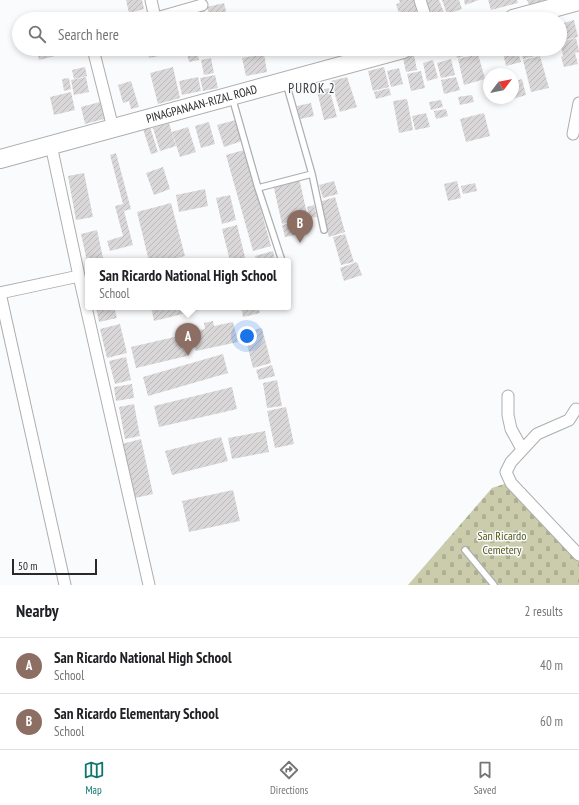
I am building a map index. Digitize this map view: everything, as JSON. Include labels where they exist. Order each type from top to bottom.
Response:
[{"type":"main road","points":[[538,12],[577,1]]},
{"type":"main road","name":"PINAGPANAAN-RIZAL ROAD","points":[[0,159],[377,56]]},
{"type":"street","points":[[151,0],[153,12]]},
{"type":"street","points":[[420,0],[424,12]]},
{"type":"street","points":[[178,12],[202,5]]},
{"type":"street","points":[[95,56],[113,128]]},
{"type":"street","points":[[573,134],[579,103]]},
{"type":"street","points":[[51,145],[85,302]]},
{"type":"street","points":[[65,585],[0,293],[79,276]]},
{"type":"street","points":[[87,310],[149,585]]},
{"type":"street","points":[[508,396],[508,415],[511,429],[522,449]]},
{"type":"street","points":[[576,409],[569,420],[537,434],[511,462],[506,472],[511,483],[579,555]]},
{"type":"lane","points":[[285,81],[312,174],[324,230]]},
{"type":"lane","points":[[232,96],[258,188],[281,258]]},
{"type":"lane","points":[[258,188],[312,174]]},
{"type":"lane","points":[[465,550],[494,585]]},
{"type":"green space","name":"San Ricardo Cemetery","points":[[507,483],[579,559],[579,585],[408,585],[492,488]]},
{"type":"building","points":[[126,0],[142,0],[144,9],[129,12]]},
{"type":"building","points":[[399,0],[417,0],[421,10],[415,12],[399,12],[396,4],[400,3]]},
{"type":"building","points":[[423,0],[439,0],[444,12],[427,12]]},
{"type":"building","points":[[442,0],[459,0],[462,9],[453,12],[446,12]]},
{"type":"building","points":[[464,0],[479,0],[465,5]]},
{"type":"building","points":[[488,0],[517,0],[518,3],[491,10]]},
{"type":"building","points":[[527,0],[545,0],[545,1],[529,5]]},
{"type":"building","points":[[224,3],[226,12],[208,12],[207,7]]},
{"type":"building","points":[[204,9],[205,12],[191,12]]},
{"type":"building","points":[[574,20],[578,37],[567,39],[567,22]]},
{"type":"building","points":[[576,38],[579,52],[575,53],[578,64],[564,67],[561,57],[567,56],[567,40]]},
{"type":"building","points":[[38,56],[55,56],[39,60]]},
{"type":"building","points":[[149,56],[159,56],[149,58]]},
{"type":"building","points":[[188,56],[198,56],[199,60],[189,62]]},
{"type":"building","points":[[264,56],[267,72],[246,76],[242,58]]},
{"type":"building","points":[[414,56],[417,70],[406,72],[403,58]]},
{"type":"building","points":[[470,56],[479,56],[483,72],[483,80],[464,85],[458,59]]},
{"type":"building","points":[[504,56],[519,56],[521,62],[506,66]]},
{"type":"building","points":[[522,56],[535,56],[523,59]]},
{"type":"building","points":[[540,56],[549,88],[531,92],[523,60]]},
{"type":"building","points":[[211,58],[214,73],[204,75],[201,60]]},
{"type":"building","points":[[451,59],[455,75],[441,78],[437,63]]},
{"type":"building","points":[[433,60],[438,78],[427,81],[423,63]]},
{"type":"building","points":[[85,67],[87,76],[74,79],[72,70]]},
{"type":"building","points":[[173,67],[180,98],[158,104],[150,73]]},
{"type":"building","points":[[384,67],[389,87],[373,91],[368,71]]},
{"type":"building","points":[[399,68],[403,84],[391,87],[387,71]]},
{"type":"building","points":[[421,71],[425,88],[411,91],[407,74]]},
{"type":"building","points":[[215,75],[218,88],[203,91],[200,78]]},
{"type":"building","points":[[86,77],[89,92],[74,95],[71,80]]},
{"type":"building","points":[[198,77],[201,91],[182,95],[179,81]]},
{"type":"building","points":[[347,77],[357,107],[340,112],[331,81]]},
{"type":"building","points":[[456,77],[460,90],[444,94],[441,80]]},
{"type":"building","points":[[69,78],[71,89],[64,91],[62,79]]},
{"type":"building","points":[[522,79],[526,95],[519,97],[519,80]]},
{"type":"building","points":[[131,81],[139,107],[131,109],[129,101],[123,103],[118,85]]},
{"type":"building","points":[[329,88],[337,117],[324,120],[317,91]]},
{"type":"building","points":[[389,88],[391,95],[376,99],[374,92]]},
{"type":"building","points":[[71,92],[75,110],[54,115],[50,97]]},
{"type":"building","points":[[472,95],[474,102],[460,105],[458,97]]},
{"type":"building","points":[[407,99],[413,130],[399,133],[393,101]]},
{"type":"building","points":[[441,100],[443,107],[431,110],[429,102]]},
{"type":"building","points":[[100,102],[104,119],[85,124],[81,107]]},
{"type":"building","points":[[311,103],[314,116],[300,119],[297,106]]},
{"type":"building","points":[[446,109],[448,116],[436,119],[434,111]]},
{"type":"building","points":[[426,113],[430,127],[415,130],[412,116]]},
{"type":"building","points":[[484,113],[490,136],[466,142],[460,119]]},
{"type":"building","points":[[236,120],[242,141],[224,147],[217,125]]},
{"type":"building","points":[[209,122],[215,144],[201,148],[195,126]]},
{"type":"building","points":[[169,123],[176,146],[160,151],[153,128]]},
{"type":"building","points":[[150,127],[158,152],[151,154],[143,129]]},
{"type":"building","points":[[188,127],[196,152],[180,157],[172,132]]},
{"type":"building","points":[[244,150],[271,246],[253,251],[226,155]]},
{"type":"building","points":[[116,153],[131,209],[124,211],[133,245],[110,251],[107,241],[123,236],[115,206],[123,204],[110,155]]},
{"type":"building","points":[[163,167],[170,189],[154,195],[146,173]]},
{"type":"building","points":[[84,173],[93,217],[76,220],[68,176]]},
{"type":"building","points":[[299,178],[308,218],[282,224],[273,184]]},
{"type":"building","points":[[334,181],[338,194],[323,198],[319,185]]},
{"type":"building","points":[[457,181],[461,198],[448,201],[444,184]]},
{"type":"building","points":[[475,183],[477,191],[463,194],[461,186]]},
{"type":"building","points":[[205,189],[208,206],[179,212],[176,195]]},
{"type":"building","points":[[230,195],[236,220],[222,224],[216,198]]},
{"type":"building","points":[[335,197],[345,232],[329,237],[319,202]]},
{"type":"building","points":[[171,203],[185,256],[177,258],[148,258],[137,212]]},
{"type":"building","points":[[314,205],[317,217],[310,218],[307,207]]},
{"type":"building","points":[[305,220],[308,232],[285,237],[282,225]]},
{"type":"building","points":[[237,225],[245,258],[229,258],[222,229]]},
{"type":"building","points":[[97,230],[103,258],[86,258],[81,234]]},
{"type":"building","points":[[345,234],[354,262],[341,265],[333,237]]},
{"type":"building","points":[[273,251],[274,258],[255,258],[255,256]]},
{"type":"building","points":[[357,262],[362,275],[344,281],[340,268]]},
{"type":"building","points":[[97,310],[115,310],[117,318],[99,322]]},
{"type":"building","points":[[152,310],[199,310],[154,321]]},
{"type":"building","points":[[242,310],[259,310],[260,313],[243,317]]},
{"type":"building","points":[[213,321],[214,326],[233,322],[238,342],[196,351],[191,332],[205,329],[204,323]]},
{"type":"building","points":[[120,324],[127,353],[107,358],[100,329]]},
{"type":"building","points":[[262,328],[271,363],[253,368],[244,332]]},
{"type":"building","points":[[183,335],[187,356],[136,368],[131,347]]},
{"type":"building","points":[[223,354],[228,373],[148,396],[143,377]]},
{"type":"building","points":[[126,357],[131,380],[115,384],[109,361]]},
{"type":"building","points":[[272,365],[275,376],[259,380],[256,370]]},
{"type":"building","points":[[277,380],[282,406],[267,408],[263,383]]},
{"type":"building","points":[[132,384],[134,398],[116,401],[114,387]]},
{"type":"building","points":[[232,387],[237,409],[159,427],[154,406]]},
{"type":"building","points":[[134,404],[140,436],[125,439],[119,407]]},
{"type":"building","points":[[286,407],[294,444],[275,448],[267,411]]},
{"type":"building","points":[[265,431],[269,452],[232,459],[228,438]]},
{"type":"building","points":[[221,437],[228,461],[172,475],[165,451]]},
{"type":"building","points":[[141,439],[153,494],[135,498],[122,444]]},
{"type":"building","points":[[233,490],[240,521],[189,532],[182,501]]},
{"type":"place","name":"San Ricardo Elementary School","points":[[300,243]]},
{"type":"place","name":"San Ricardo National High School","points":[[188,356]]},
{"type":"district","name":"PUROK 2","points":[[312,88]]}]
